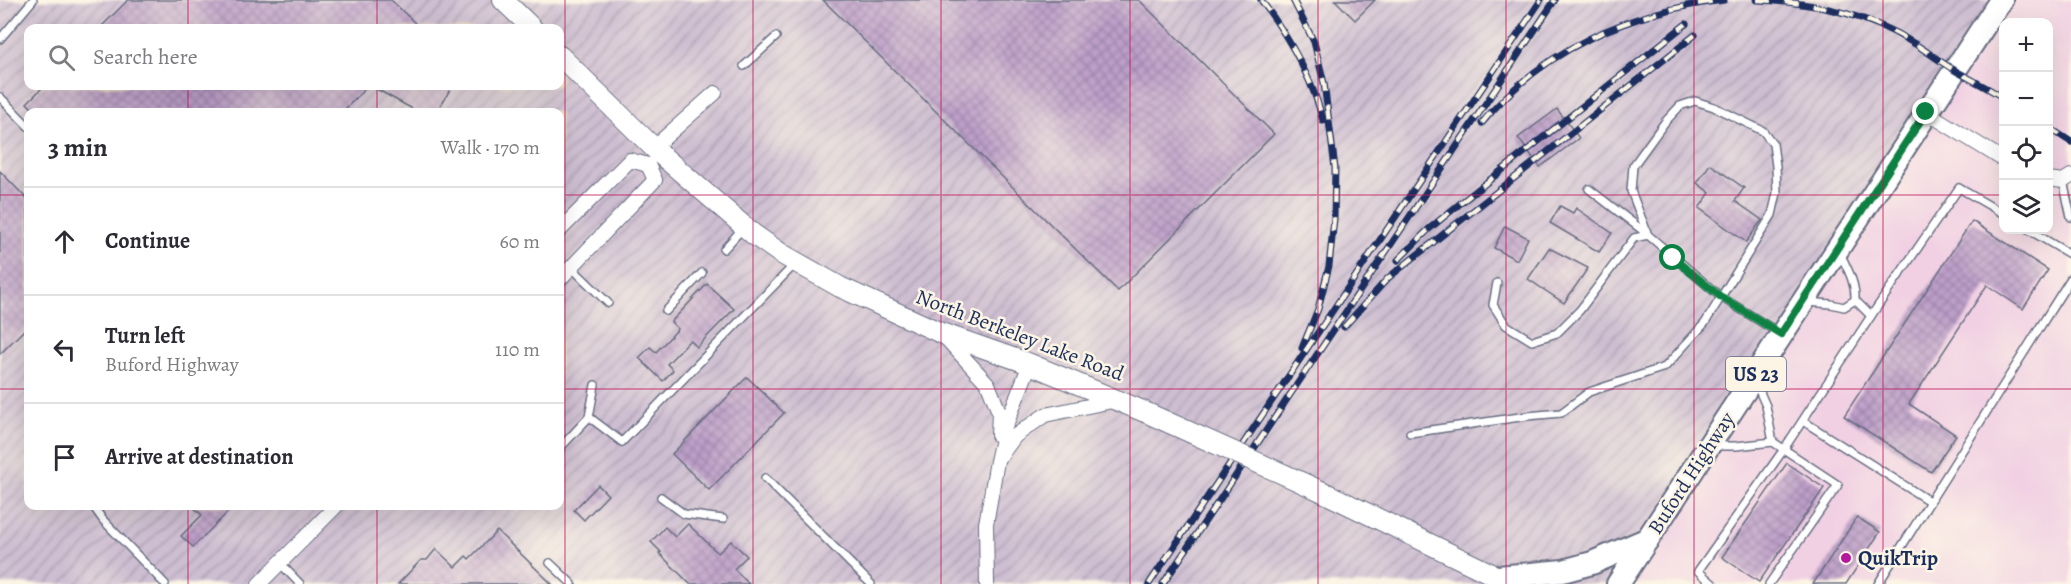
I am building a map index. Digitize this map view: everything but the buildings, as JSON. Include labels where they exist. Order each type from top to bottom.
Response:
[{"type":"main road","name":"Buford Highway","points":[[1618,584],[2001,0]]},
{"type":"main road","points":[[1505,582],[1592,563],[1648,539]]},
{"type":"street","points":[[503,0],[528,24]]},
{"type":"street","name":"North Berkeley Lake Road","points":[[564,60],[654,155],[780,253],[840,287],[941,333],[1030,364],[1118,399],[1323,492],[1505,582]]},
{"type":"street","points":[[564,226],[630,160],[654,155],[715,93]]},
{"type":"street","points":[[1926,112],[1999,157]]},
{"type":"street","points":[[564,275],[655,180],[654,155]]},
{"type":"street","points":[[941,333],[988,384],[999,412],[997,461]]},
{"type":"street","points":[[987,584],[986,524],[997,461],[1004,430],[1030,364]]},
{"type":"street","points":[[997,461],[1015,436],[1045,416],[1118,399]]},
{"type":"street","points":[[259,584],[332,510]]},
{"type":"lane","points":[[0,39],[33,0]]},
{"type":"lane","points":[[744,66],[776,37]]},
{"type":"lane","points":[[0,97],[24,122]]},
{"type":"lane","points":[[1410,433],[1561,413],[1589,392],[1665,367],[1705,323],[1772,215],[1777,193],[1773,144],[1763,131],[1714,107],[1695,101],[1680,106],[1633,165],[1631,191],[1648,234]]},
{"type":"lane","points":[[2061,179],[2071,217]]},
{"type":"lane","points":[[1713,584],[1698,571],[1785,449],[1871,315],[1959,188],[1999,211]]},
{"type":"lane","points":[[1589,189],[1648,234],[1721,297],[1781,334]]},
{"type":"lane","points":[[724,249],[745,226]]},
{"type":"lane","points":[[1497,283],[1493,305],[1506,325],[1532,341],[1557,333],[1580,310],[1634,238],[1648,234]]},
{"type":"lane","points":[[2036,234],[2071,255]]},
{"type":"lane","points":[[1838,247],[1852,278],[1856,291],[1855,300]]},
{"type":"lane","points":[[589,417],[622,442],[796,262]]},
{"type":"lane","points":[[571,267],[608,303]]},
{"type":"lane","points":[[666,311],[702,273]]},
{"type":"lane","points":[[1878,584],[2071,278]]},
{"type":"lane","points":[[1855,300],[1871,315]]},
{"type":"lane","points":[[1802,302],[1844,307],[1855,300]]},
{"type":"lane","points":[[1754,378],[1766,406],[1773,442]]},
{"type":"lane","points":[[564,444],[589,417],[595,385]]},
{"type":"lane","points":[[1803,421],[1929,501]]},
{"type":"lane","points":[[1709,446],[1773,442],[1838,485],[1769,584]]},
{"type":"lane","points":[[765,478],[871,584]]},
{"type":"lane","points":[[661,497],[684,514],[723,519]]},
{"type":"lane","points":[[96,510],[165,584]]},
{"type":"lane","points":[[280,563],[300,584]]},
{"type":"lane","points":[[550,563],[572,584]]},
{"type":"shaded area","points":[[0,0],[2001,0],[1619,584],[0,584]]},
{"type":"shaded area","points":[[2001,0],[2071,0],[2071,584],[1619,584]]},
{"type":"railway","points":[[1261,0],[1281,28],[1306,73],[1323,121]]},
{"type":"railway","points":[[1293,0],[1314,42],[1324,83],[1335,168],[1334,219],[1329,266],[1318,309],[1302,348]]},
{"type":"railway","points":[[1149,584],[1541,0]]},
{"type":"railway","points":[[1163,584],[1555,0]]},
{"type":"railway","points":[[1482,123],[1532,74],[1560,54],[1591,38],[1655,13],[1724,0]]},
{"type":"railway","points":[[1757,0],[1817,6],[1874,23],[1910,41],[1999,95]]},
{"type":"railway","points":[[1398,260],[1429,229],[1686,24]]},
{"type":"railway","points":[[1344,327],[1388,278],[1695,35]]},
{"type":"railway","points":[[2053,130],[2071,142]]},
{"type":"place","name":"QuikTrip","points":[[1846,558]]},
{"type":"route","points":[[1673,258],[1721,297],[1781,334],[1926,112]]}]
